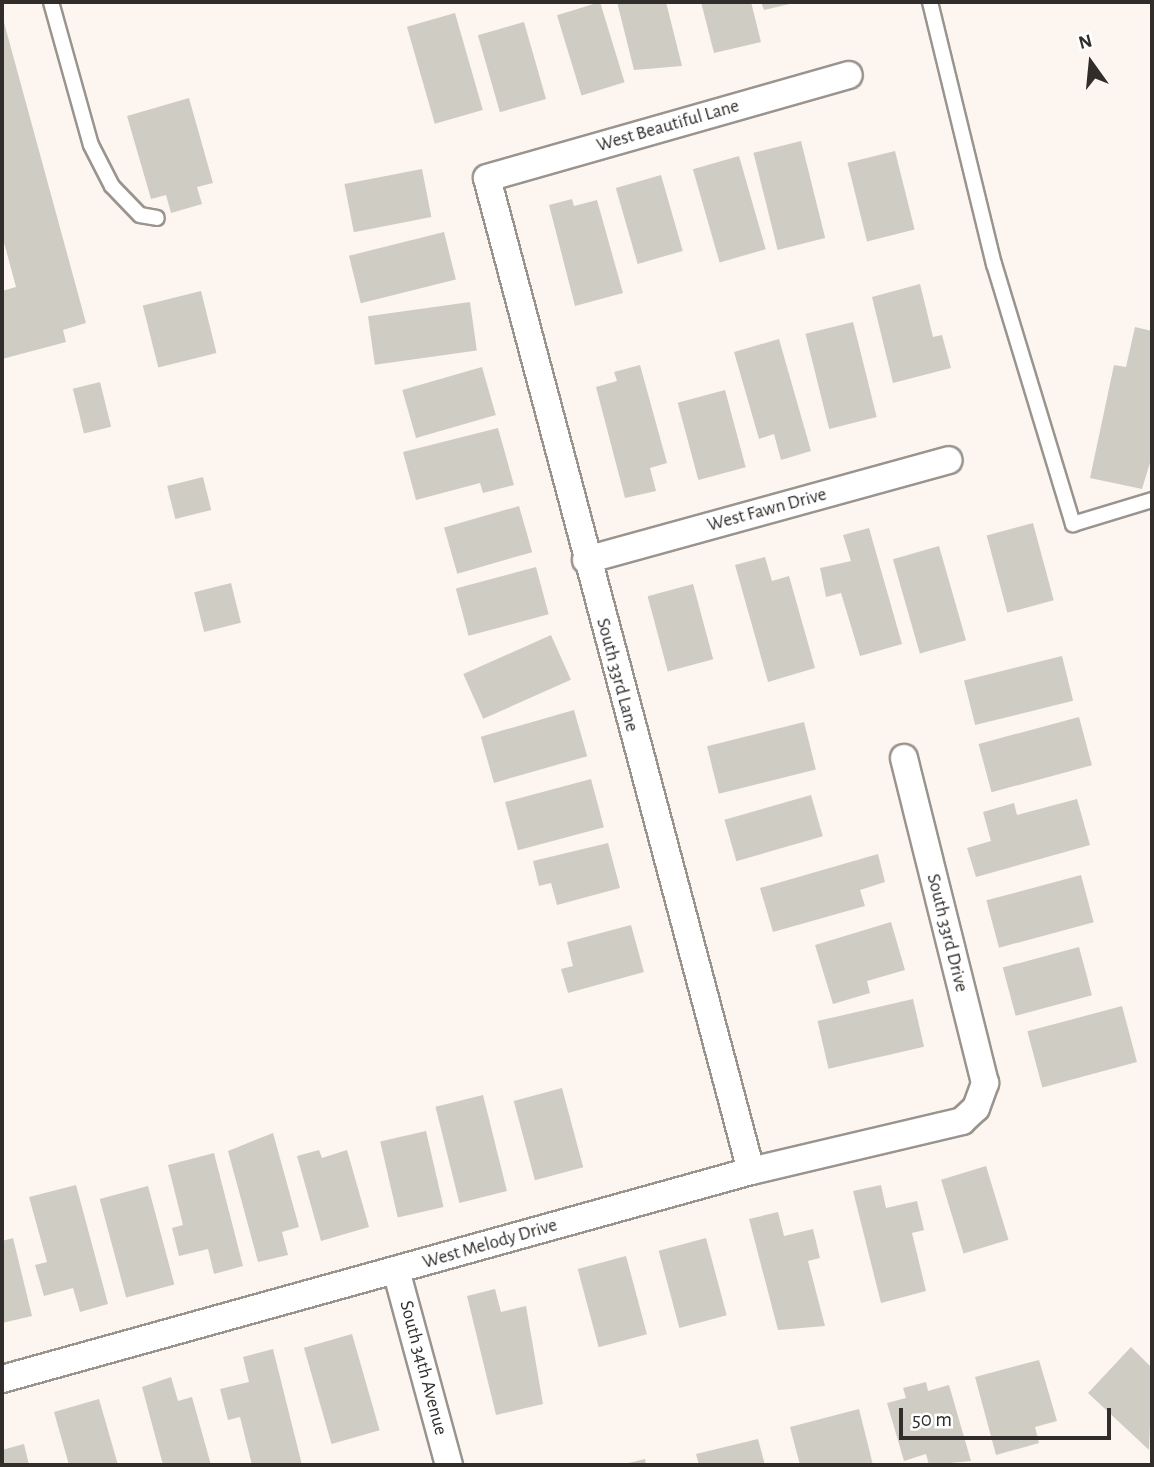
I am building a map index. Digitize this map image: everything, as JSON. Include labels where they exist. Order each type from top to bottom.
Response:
[{"type":"street","name":"West Beautiful Lane","points":[[487,178],[849,75]]},
{"type":"street","name":"South 33rd Lane","points":[[487,178],[586,560],[751,1171]]},
{"type":"street","name":"West Fawn Drive","points":[[586,560],[948,460]]},
{"type":"street","name":"South 33rd Drive","points":[[904,758],[985,1083],[976,1108]]},
{"type":"street","name":"West Melody Drive","points":[[2,1379],[751,1171],[962,1121],[976,1108]]},
{"type":"street","name":"South 34th Avenue","points":[[397,1270],[449,1465]]},
{"type":"lane","points":[[51,2],[96,155],[111,186],[140,215],[157,218]]},
{"type":"lane","points":[[930,2],[994,264],[1073,524],[1152,500]]},
{"type":"building","points":[[600,2],[625,82],[582,95],[557,15]]},
{"type":"building","points":[[617,2],[666,2],[682,66],[634,70]]},
{"type":"building","points":[[701,2],[751,2],[761,42],[714,53]]},
{"type":"building","points":[[761,2],[794,2],[794,3],[764,10]]},
{"type":"building","points":[[455,13],[483,110],[435,124],[407,27]]},
{"type":"building","points":[[2,15],[86,323],[63,330],[66,342],[2,359],[2,291],[16,287],[2,235]]},
{"type":"building","points":[[524,22],[546,99],[500,112],[478,35]]},
{"type":"building","points":[[189,98],[213,183],[197,187],[202,204],[171,213],[166,195],[151,199],[127,116]]},
{"type":"building","points":[[801,141],[825,238],[778,250],[753,153]]},
{"type":"building","points":[[895,151],[915,230],[867,241],[847,163]]},
{"type":"building","points":[[739,156],[766,249],[720,262],[693,169]]},
{"type":"building","points":[[422,169],[431,217],[354,232],[344,184]]},
{"type":"building","points":[[661,175],[683,251],[638,264],[616,188]]},
{"type":"building","points":[[572,199],[574,206],[597,200],[623,293],[575,306],[549,205]]},
{"type":"building","points":[[444,232],[456,280],[361,303],[349,256]]},
{"type":"building","points":[[920,284],[933,337],[942,335],[951,368],[893,383],[872,297]]},
{"type":"building","points":[[201,291],[216,353],[158,368],[143,306]]},
{"type":"building","points":[[470,302],[477,351],[375,365],[368,316]]},
{"type":"building","points":[[853,322],[877,417],[829,429],[805,334]]},
{"type":"building","points":[[1135,327],[1152,331],[1152,456],[1142,489],[1090,478],[1114,365],[1126,367]]},
{"type":"building","points":[[779,339],[811,451],[781,460],[774,434],[759,439],[734,352]]},
{"type":"building","points":[[640,365],[667,463],[650,468],[656,491],[625,498],[596,387],[617,381],[614,372]]},
{"type":"building","points":[[482,367],[496,415],[416,438],[402,390]]},
{"type":"building","points":[[100,382],[111,427],[84,433],[73,389]]},
{"type":"building","points":[[725,390],[746,467],[698,480],[678,403]]},
{"type":"building","points":[[498,428],[514,485],[483,493],[480,483],[416,500],[403,452]]},
{"type":"building","points":[[203,477],[211,510],[175,519],[167,486]]},
{"type":"building","points":[[519,506],[532,552],[457,574],[444,527]]},
{"type":"building","points":[[1033,523],[1054,600],[1007,613],[987,535]]},
{"type":"building","points":[[869,528],[902,644],[860,656],[841,593],[826,597],[820,568],[851,561],[843,535]]},
{"type":"building","points":[[939,546],[966,640],[920,653],[893,559]]},
{"type":"building","points":[[765,557],[772,581],[789,576],[815,668],[768,682],[735,565]]},
{"type":"building","points":[[536,567],[549,614],[469,636],[456,588]]},
{"type":"building","points":[[231,583],[241,623],[204,632],[194,592]]},
{"type":"building","points":[[693,584],[713,659],[668,672],[648,596]]},
{"type":"building","points":[[551,635],[571,680],[483,719],[463,674]]},
{"type":"building","points":[[1062,656],[1073,701],[975,725],[964,680]]},
{"type":"building","points":[[574,710],[587,756],[494,783],[481,737]]},
{"type":"building","points":[[1079,717],[1092,765],[991,792],[979,744]]},
{"type":"building","points":[[804,722],[816,770],[719,794],[707,746]]},
{"type":"building","points":[[591,779],[604,827],[518,850],[505,802]]},
{"type":"building","points":[[811,795],[823,836],[736,861],[724,820]]},
{"type":"building","points":[[1077,799],[1090,845],[976,877],[967,848],[991,841],[983,812],[1014,803],[1017,815]]},
{"type":"building","points":[[608,843],[620,888],[557,905],[551,883],[539,886],[533,861]]},
{"type":"building","points":[[878,854],[885,882],[860,890],[865,906],[773,932],[760,888]]},
{"type":"building","points":[[1081,875],[1094,922],[999,948],[986,900]]},
{"type":"building","points":[[891,922],[905,970],[867,981],[870,993],[833,1004],[815,945]]},
{"type":"building","points":[[631,925],[644,972],[568,993],[561,969],[573,966],[567,942]]},
{"type":"building","points":[[1079,947],[1092,995],[1016,1016],[1003,967]]},
{"type":"building","points":[[913,999],[924,1047],[829,1069],[818,1021]]},
{"type":"building","points":[[1122,1006],[1137,1062],[1042,1087],[1027,1031]]},
{"type":"building","points":[[562,1088],[583,1167],[535,1180],[514,1101]]},
{"type":"building","points":[[483,1095],[507,1191],[459,1203],[435,1107]]},
{"type":"building","points":[[426,1131],[444,1207],[398,1218],[380,1142]]},
{"type":"building","points":[[273,1133],[299,1227],[282,1232],[288,1255],[258,1262],[228,1151]]},
{"type":"building","points":[[319,1150],[322,1158],[347,1150],[369,1227],[321,1241],[297,1156]]},
{"type":"building","points":[[214,1153],[243,1266],[214,1274],[208,1249],[179,1256],[172,1228],[183,1225],[168,1165]]},
{"type":"building","points":[[986,1166],[1009,1240],[964,1253],[941,1180]]},
{"type":"building","points":[[76,1185],[108,1304],[80,1312],[73,1288],[44,1296],[35,1265],[47,1262],[29,1197]]},
{"type":"building","points":[[881,1185],[886,1208],[917,1201],[924,1230],[912,1233],[926,1291],[881,1303],[853,1191]]},
{"type":"building","points":[[148,1186],[174,1285],[126,1297],[100,1199]]},
{"type":"building","points":[[778,1212],[784,1236],[813,1229],[820,1258],[808,1261],[825,1326],[778,1330],[749,1219]]},
{"type":"building","points":[[13,1238],[32,1316],[2,1323],[2,1241]]},
{"type":"building","points":[[706,1238],[727,1315],[679,1328],[659,1251]]},
{"type":"building","points":[[626,1256],[647,1334],[599,1347],[578,1269]]},
{"type":"building","points":[[495,1289],[501,1312],[526,1306],[543,1404],[496,1415],[467,1296]]},
{"type":"building","points":[[352,1334],[380,1430],[332,1444],[304,1348]]},
{"type":"building","points":[[1131,1347],[1152,1368],[1149,1450],[1088,1393]]},
{"type":"building","points":[[273,1349],[302,1465],[252,1465],[240,1417],[228,1420],[220,1389],[249,1382],[243,1357]]},
{"type":"building","points":[[1039,1360],[1057,1421],[1035,1427],[1039,1443],[996,1455],[975,1377]]},
{"type":"building","points":[[171,1377],[178,1401],[192,1397],[211,1465],[163,1465],[142,1387]]},
{"type":"building","points":[[926,1382],[928,1391],[949,1385],[971,1461],[929,1465],[926,1454],[904,1461],[887,1403],[906,1398],[903,1388]]},
{"type":"building","points":[[99,1399],[118,1465],[69,1465],[54,1412]]},
{"type":"building","points":[[859,1409],[873,1465],[800,1465],[790,1427]]},
{"type":"building","points":[[758,1439],[765,1465],[699,1465],[696,1454]]},
{"type":"building","points":[[24,1444],[29,1465],[2,1465],[2,1450]]},
{"type":"building","points":[[645,1459],[646,1465],[624,1465],[624,1464]]}]
